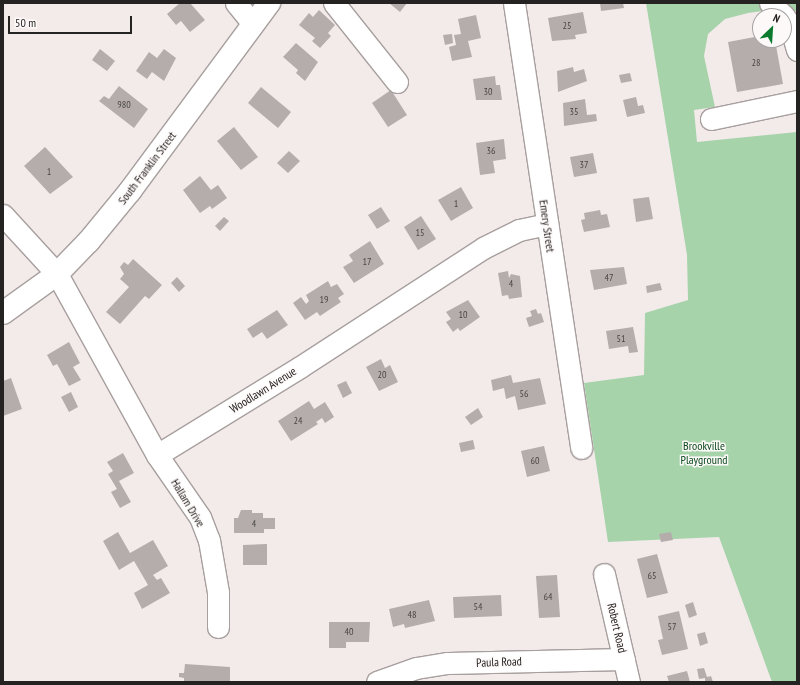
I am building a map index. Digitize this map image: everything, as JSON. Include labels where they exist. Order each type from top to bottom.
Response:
[{"type":"main road","name":"South Franklin Street","points":[[3,313],[57,274],[89,241],[130,191],[269,3]]},
{"type":"street","points":[[236,3],[253,24]]},
{"type":"street","points":[[334,3],[397,82]]},
{"type":"street","name":"Emery Street","points":[[514,3],[581,448]]},
{"type":"street","points":[[792,31],[797,50]]},
{"type":"street","points":[[711,119],[797,101]]},
{"type":"street","points":[[3,216],[57,274],[157,455]]},
{"type":"street","name":"Woodlawn Avenue","points":[[157,455],[300,367],[483,248],[519,230],[547,224]]},
{"type":"street","name":"Hallam Drive","points":[[157,455],[200,517],[209,540],[218,592],[218,627]]},
{"type":"street","name":"Robert Road","points":[[604,574],[629,682]]},
{"type":"street","name":"Paula Road","points":[[377,682],[416,668],[448,663],[624,659]]},
{"type":"green space","name":"Brookville Playground","points":[[646,3],[797,3],[797,12],[789,7],[752,8],[752,12],[725,19],[708,34],[704,56],[715,107],[694,110],[697,142],[797,132],[797,682],[772,682],[719,537],[608,542],[584,383],[644,375],[645,313],[688,300],[687,255]]},
{"type":"building","points":[[180,3],[190,3],[205,20],[190,32],[181,21],[176,25],[167,14]]},
{"type":"building","points":[[389,3],[407,3],[400,12]]},
{"type":"building","points":[[600,3],[623,3],[624,8],[601,11]]},
{"type":"building","points":[[319,10],[335,25],[328,33],[331,36],[320,48],[312,41],[315,38],[299,25],[309,13],[313,17]]},
{"type":"building","points":[[583,12],[587,33],[575,35],[576,39],[552,41],[548,18]]},
{"type":"building","points":[[476,15],[481,38],[468,41],[472,57],[452,61],[449,47],[456,45],[454,35],[461,34],[458,19]]},
{"type":"building","points":[[452,34],[453,43],[445,45],[443,35]]},
{"type":"building","points":[[752,38],[752,48],[776,48],[783,84],[737,92],[728,42]]},
{"type":"building","points":[[296,43],[318,62],[305,81],[296,73],[298,70],[283,57]]},
{"type":"building","points":[[100,49],[115,61],[107,71],[92,60]]},
{"type":"building","points":[[164,49],[176,58],[164,81],[152,72],[147,79],[136,71],[149,52],[157,58]]},
{"type":"building","points":[[573,67],[574,72],[584,69],[587,81],[558,92],[557,71]]},
{"type":"building","points":[[630,73],[632,81],[621,83],[619,75]]},
{"type":"building","points":[[495,76],[496,85],[500,85],[502,100],[476,100],[473,79]]},
{"type":"building","points":[[119,86],[148,109],[134,128],[99,101],[104,96],[109,99]]},
{"type":"building","points":[[261,87],[291,112],[278,128],[248,103]]},
{"type":"building","points":[[391,90],[407,115],[388,127],[372,103]]},
{"type":"building","points":[[636,97],[638,106],[643,105],[645,113],[627,117],[623,100]]},
{"type":"building","points":[[585,99],[587,115],[596,114],[597,121],[564,126],[563,103]]},
{"type":"building","points":[[234,127],[258,157],[241,170],[217,141]]},
{"type":"building","points":[[504,139],[506,159],[493,161],[495,173],[480,175],[476,143]]},
{"type":"building","points":[[45,147],[73,177],[50,194],[24,166]]},
{"type":"building","points":[[289,151],[300,161],[288,173],[277,163]]},
{"type":"building","points":[[593,153],[597,173],[574,177],[570,157]]},
{"type":"building","points":[[200,176],[211,190],[218,185],[227,198],[212,209],[210,206],[200,213],[183,190]]},
{"type":"building","points":[[461,187],[473,208],[451,221],[438,200]]},
{"type":"building","points":[[649,197],[653,219],[636,222],[633,199]]},
{"type":"building","points":[[381,207],[390,221],[377,229],[368,215]]},
{"type":"building","points":[[600,210],[601,215],[607,214],[610,227],[584,232],[581,220],[585,219],[584,213]]},
{"type":"building","points":[[421,216],[436,239],[418,250],[404,227]]},
{"type":"building","points":[[224,217],[229,221],[220,231],[215,226]]},
{"type":"building","points":[[370,241],[384,264],[354,283],[343,267],[353,261],[349,255]]},
{"type":"building","points":[[133,259],[162,285],[149,299],[145,296],[120,324],[106,312],[129,287],[120,279],[124,274],[120,267],[124,262],[128,265]]},
{"type":"building","points":[[624,267],[627,284],[594,290],[590,270]]},
{"type":"building","points":[[508,271],[509,278],[511,274],[520,276],[522,297],[509,299],[508,295],[502,296],[498,273]]},
{"type":"building","points":[[177,277],[185,286],[179,292],[171,283]]},
{"type":"building","points":[[328,281],[331,287],[337,284],[344,294],[338,298],[341,302],[320,316],[317,312],[305,320],[293,303],[301,297],[306,304],[309,301],[306,295]]},
{"type":"building","points":[[660,283],[662,290],[647,293],[646,286]]},
{"type":"building","points":[[468,300],[480,317],[460,331],[458,328],[453,332],[446,322],[451,319],[446,312]]},
{"type":"building","points":[[536,309],[538,314],[541,313],[544,322],[529,327],[526,318],[532,316],[530,311]]},
{"type":"building","points":[[277,310],[288,325],[267,339],[262,332],[253,338],[247,329]]},
{"type":"building","points":[[633,327],[638,352],[629,353],[628,346],[609,349],[606,331]]},
{"type":"building","points":[[69,342],[80,363],[73,367],[81,380],[69,386],[57,364],[53,366],[47,355]]},
{"type":"building","points":[[381,359],[385,368],[390,365],[398,382],[379,391],[366,367]]},
{"type":"building","points":[[511,375],[513,383],[540,378],[546,404],[518,410],[515,396],[506,399],[504,388],[493,391],[491,380]]},
{"type":"building","points":[[11,378],[22,409],[3,416],[3,381]]},
{"type":"building","points":[[346,381],[352,393],[343,398],[337,385]]},
{"type":"building","points":[[71,392],[78,407],[69,412],[61,397]]},
{"type":"building","points":[[309,401],[314,409],[325,402],[334,417],[325,423],[322,418],[316,422],[318,424],[291,441],[278,421]]},
{"type":"building","points":[[478,408],[483,417],[471,425],[465,417]]},
{"type":"building","points":[[473,440],[475,449],[461,452],[459,443]]},
{"type":"building","points":[[544,446],[550,471],[527,477],[521,451]]},
{"type":"building","points":[[123,453],[134,473],[119,481],[131,502],[120,508],[111,492],[117,489],[108,474],[113,471],[107,462]]},
{"type":"building","points":[[241,510],[252,510],[252,513],[263,513],[263,518],[275,518],[275,529],[264,529],[264,533],[234,533],[234,518],[238,518]]},
{"type":"building","points":[[118,532],[130,553],[153,540],[168,566],[153,575],[157,580],[161,578],[170,593],[142,609],[134,593],[148,585],[134,561],[119,570],[103,541]]},
{"type":"building","points":[[671,532],[673,540],[661,542],[659,534]]},
{"type":"building","points":[[267,544],[267,565],[243,565],[243,545]]},
{"type":"building","points":[[657,554],[668,593],[647,598],[637,559]]},
{"type":"building","points":[[557,575],[560,617],[539,618],[536,576]]},
{"type":"building","points":[[501,595],[502,616],[454,618],[453,597]]},
{"type":"building","points":[[429,600],[435,621],[405,628],[404,624],[393,627],[389,609]]},
{"type":"building","points":[[693,602],[697,615],[689,618],[685,605]]},
{"type":"building","points":[[679,611],[688,649],[662,655],[658,640],[663,639],[658,616]]},
{"type":"building","points":[[329,622],[370,622],[369,642],[346,642],[346,648],[329,648]]},
{"type":"building","points":[[705,632],[708,643],[700,646],[697,634]]},
{"type":"building","points":[[185,664],[230,667],[230,682],[184,682],[184,678],[179,677],[179,673],[184,673]]},
{"type":"building","points":[[704,668],[707,677],[711,676],[713,682],[705,682],[705,678],[699,679],[697,669]]},
{"type":"building","points":[[687,671],[690,682],[669,682],[667,676]]}]
